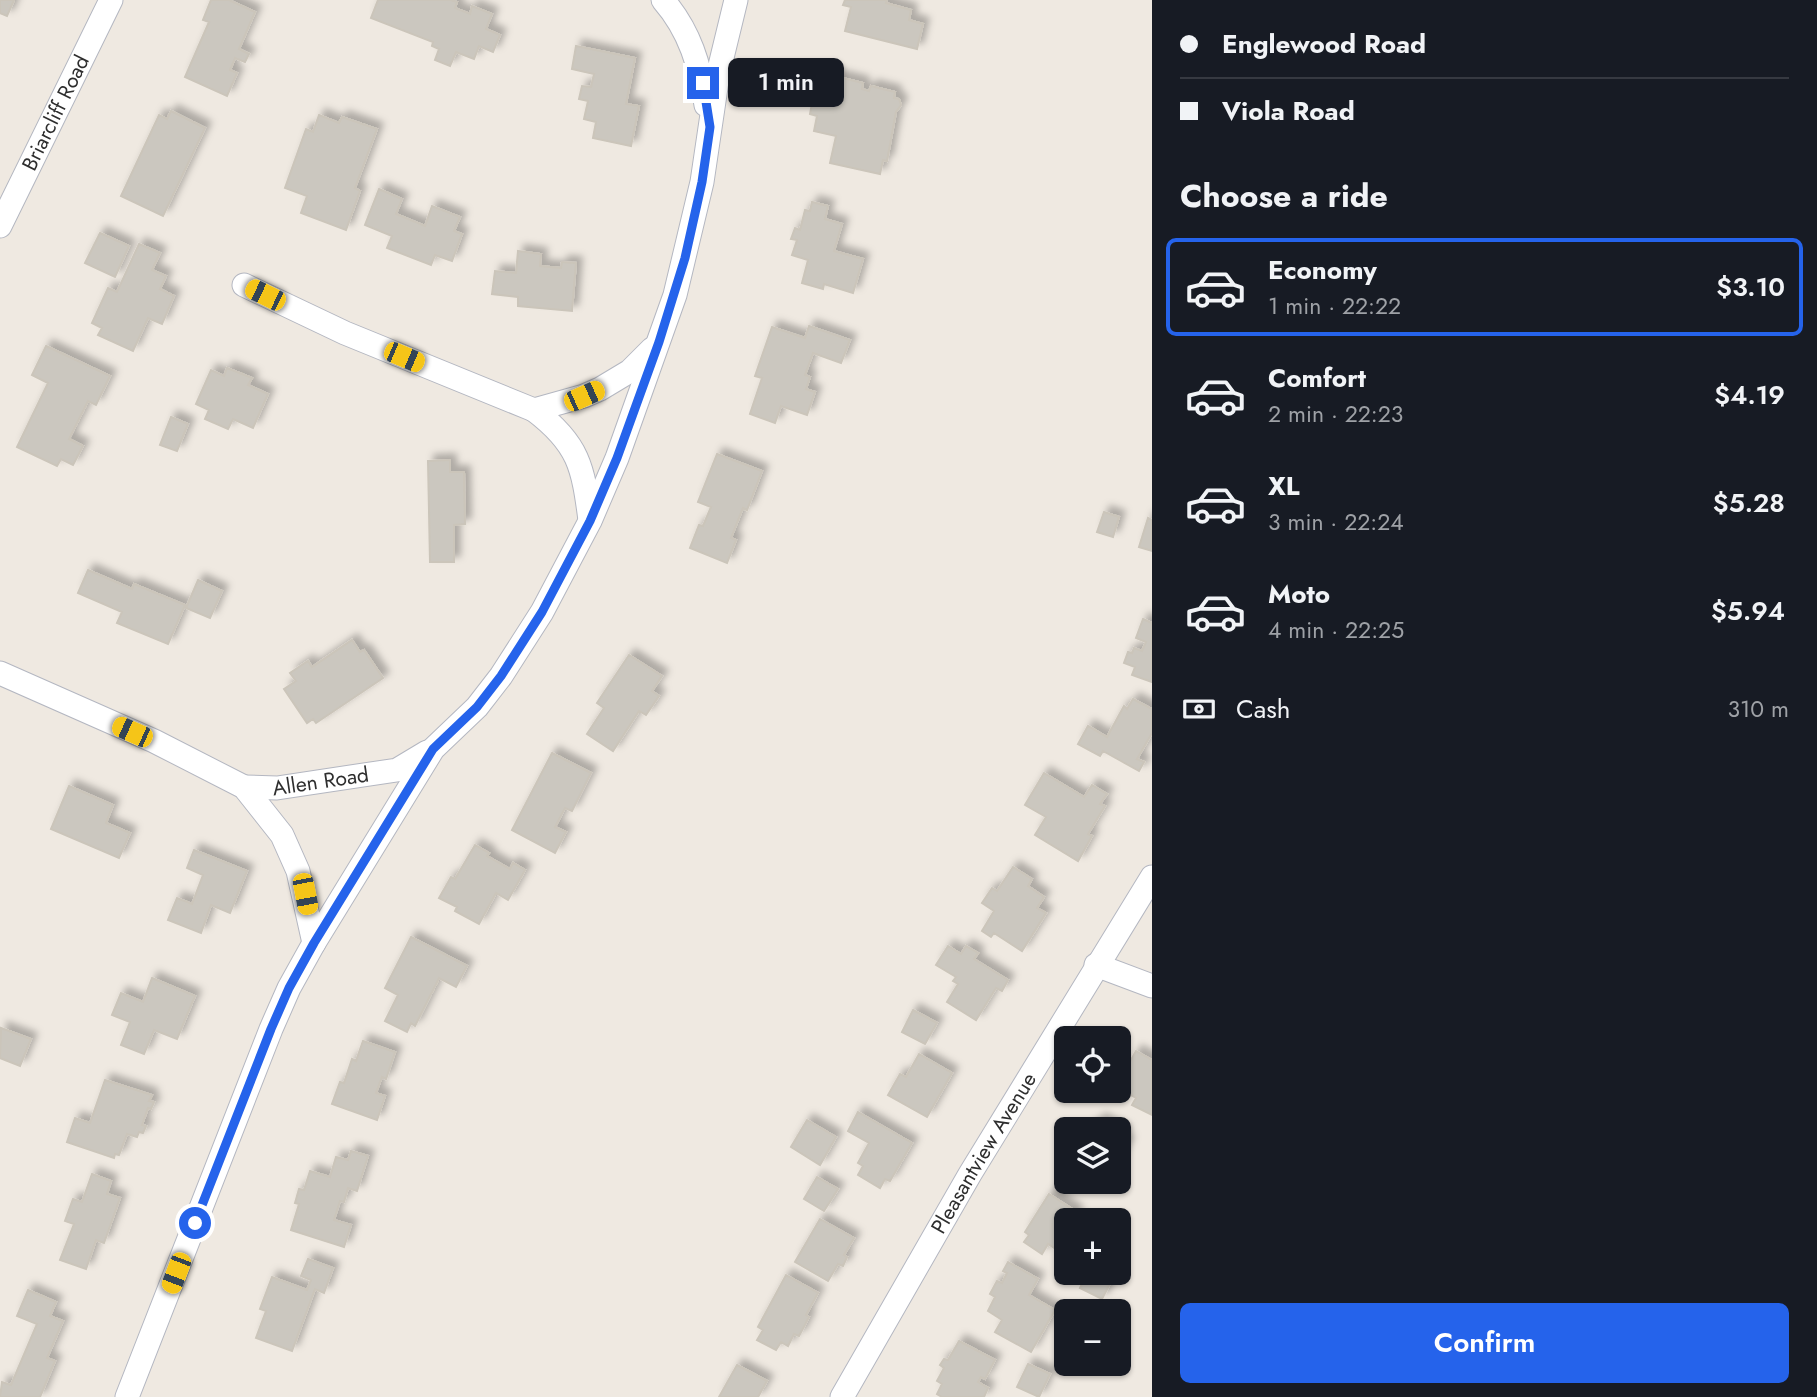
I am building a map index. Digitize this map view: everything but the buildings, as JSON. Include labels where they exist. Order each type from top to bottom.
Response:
[{"type":"street","name":"Briarcliff Road","points":[[0,226],[111,0]]},
{"type":"street","points":[[663,0],[682,24],[694,50],[710,127]]},
{"type":"street","points":[[128,1397],[289,988],[433,749],[477,707],[501,676],[542,612],[590,521],[617,458],[659,342],[685,258],[702,182],[718,74],[736,0]]},
{"type":"street","points":[[244,285],[345,333],[534,410],[562,433],[573,451],[582,470],[590,521]]},
{"type":"street","points":[[534,410],[600,389],[630,371],[659,342]]},
{"type":"street","name":"Allen Road","points":[[0,673],[155,741],[244,787],[282,835],[298,871],[314,943]]},
{"type":"street","name":"Allen Road","points":[[244,787],[277,788],[397,770],[433,749]]},
{"type":"street","name":"Pleasantview Avenue","points":[[842,1397],[970,1174],[1152,877]]},
{"type":"street","points":[[1096,965],[1152,986]]},
{"type":"route","points":[[195,1223],[271,1029],[289,988],[314,943],[352,877],[433,749],[477,707],[501,676],[542,612],[590,521],[617,458],[659,342],[685,258],[702,182],[710,127],[703,83]]}]
